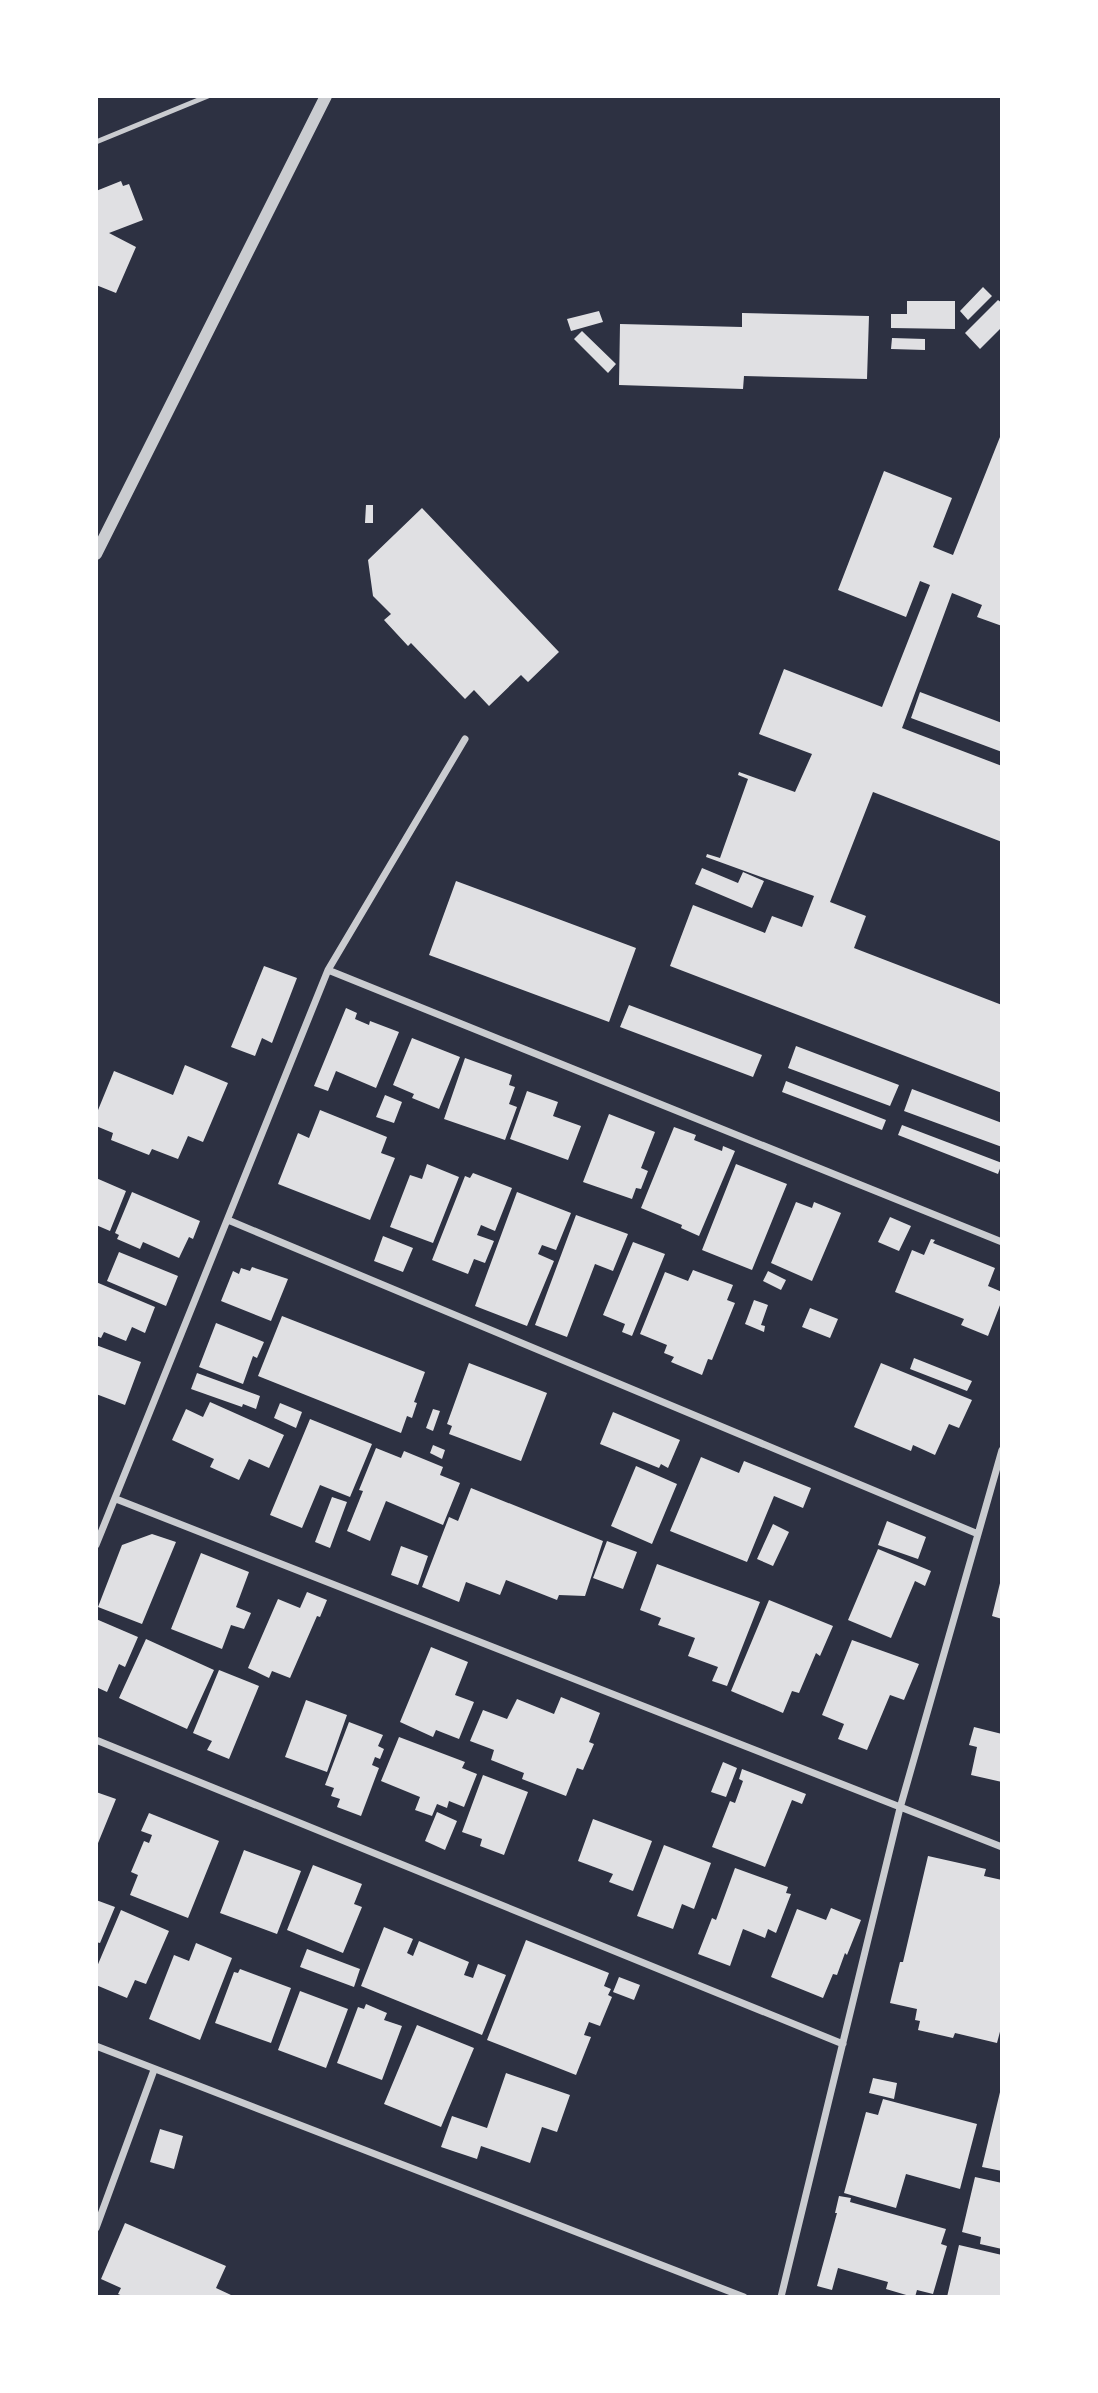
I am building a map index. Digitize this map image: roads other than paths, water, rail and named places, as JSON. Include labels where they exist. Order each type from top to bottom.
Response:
[{"type":"street","points":[[96,554],[326,96]]},
{"type":"street","points":[[96,1545],[328,970],[465,738]]},
{"type":"street","points":[[328,970],[1002,1242]]},
{"type":"street","points":[[228,1220],[978,1534]]},
{"type":"street","points":[[781,2297],[900,1808],[1002,1450]]},
{"type":"street","points":[[116,1499],[1002,1847]]},
{"type":"street","points":[[96,1740],[843,2044]]},
{"type":"street","points":[[96,2046],[744,2297]]},
{"type":"street","points":[[96,2228],[154,2070]]},
{"type":"lane","points":[[96,142],[208,96]]}]
